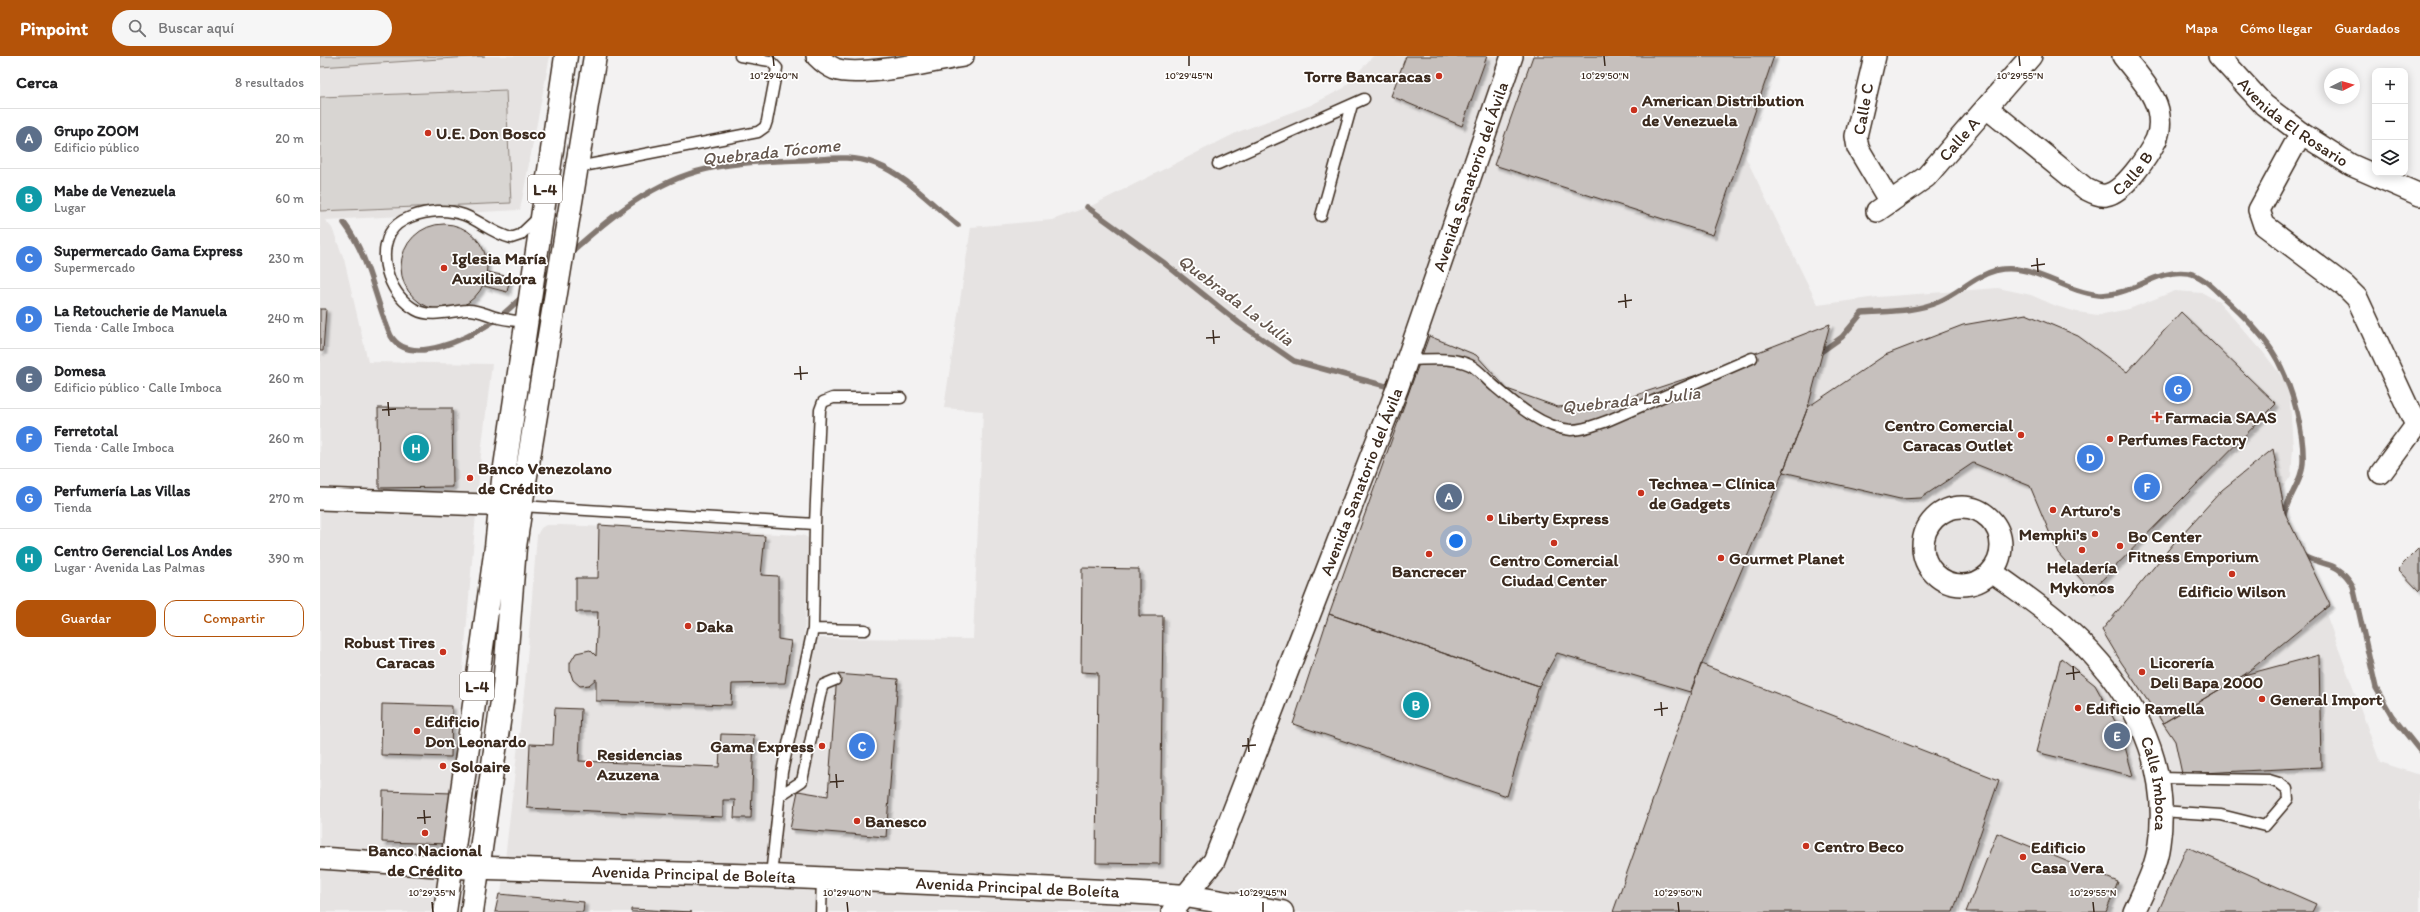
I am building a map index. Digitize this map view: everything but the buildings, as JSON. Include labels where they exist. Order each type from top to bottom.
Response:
[{"type":"main road","name":"L-4","points":[[472,912],[480,867],[504,687],[515,547],[510,506],[526,322],[541,214],[566,56]]},
{"type":"main road","name":"L-4","points":[[445,912],[510,506],[553,314],[578,168],[595,56]]},
{"type":"main road","name":"Avenida Principal de Boleíta","points":[[452,867],[822,878],[1186,896],[1282,912]]},
{"type":"street","points":[[817,56],[834,69],[845,71],[906,67],[923,60],[963,56]]},
{"type":"street","name":"Avenida Sanatorio del Ávila","points":[[1172,912],[1214,861],[1407,360],[1512,56]]},
{"type":"street","name":"Calle C","points":[[1875,56],[1856,136],[1858,148],[1884,207]]},
{"type":"street","name":"Calle A","points":[[1884,207],[1926,177],[2031,56]]},
{"type":"street","name":"Calle B","points":[[1987,108],[2086,189],[2099,195],[2107,195],[2127,182],[2156,139],[2160,124],[2158,109],[2152,97],[2123,56]]},
{"type":"street","name":"Avenida El Rosario","points":[[2219,56],[2264,105],[2300,133],[2351,165],[2420,195]]},
{"type":"street","points":[[2300,133],[2259,210],[2260,218],[2264,225],[2345,286],[2357,298],[2418,423],[2381,473]]},
{"type":"street","points":[[320,500],[510,506]]},
{"type":"street","name":"Calle Imboca","points":[[1992,572],[2066,629],[2104,669],[2136,713],[2153,751],[2161,810],[2159,845],[2155,864],[2134,912]]},
{"type":"street","name":"Avenida Principal de Boleíta","points":[[320,858],[452,867]]},
{"type":"lane","points":[[578,168],[758,132],[765,127],[767,121],[777,68],[770,61],[740,56]]},
{"type":"lane","points":[[1218,164],[1364,99]]},
{"type":"lane","points":[[1321,216],[1352,105]]},
{"type":"lane","points":[[526,322],[499,318],[469,310],[436,313],[417,311],[402,300],[391,283],[387,272],[385,253],[390,232],[407,217],[437,211],[460,212],[511,238],[520,235],[541,214]]},
{"type":"lane","points":[[1407,360],[1453,360],[1471,365],[1504,395],[1532,415],[1554,426],[1571,430],[1586,428],[1607,421],[1752,358]]},
{"type":"lane","points":[[771,876],[782,772],[813,629],[815,524],[820,410],[823,402],[833,398],[901,398]]},
{"type":"lane","points":[[510,506],[815,524]]},
{"type":"lane","points":[[813,629],[864,630]]},
{"type":"lane","points":[[779,796],[799,784],[804,777],[821,691],[823,685],[835,680]]},
{"type":"lane","points":[[2157,778],[2269,780],[2279,783],[2287,789],[2288,798],[2265,826],[2221,815],[2161,810]]},
{"type":"lane","points":[[821,912],[822,878]]},
{"type":"shaded area","points":[[320,56],[550,56],[520,210],[325,220],[332,228],[344,259],[368,362],[492,364],[481,454],[449,837],[434,912],[320,912]]},
{"type":"shaded area","points":[[320,56],[485,56],[320,67]]},
{"type":"shaded area","points":[[1373,56],[1779,56],[1763,96],[1745,156],[1818,305],[1877,297],[1998,288],[2031,295],[2056,306],[2077,312],[2098,315],[2129,309],[2175,291],[2203,293],[2219,302],[2263,352],[2289,386],[2293,448],[2291,476],[2274,500],[2310,570],[2380,762],[2420,775],[2420,912],[499,912],[525,683],[537,535],[541,528],[546,525],[560,525],[803,535],[808,538],[809,548],[804,638],[973,639],[983,411],[944,408],[971,227],[1052,220],[1093,205],[1238,132],[1311,105],[1344,88]]},
{"type":"shaded area","name":"U.E. Don Bosco","points":[[506,90],[511,203],[320,211],[320,97]]},
{"type":"waterway","name":"Quebrada Tócome","points":[[569,254],[616,214],[633,202],[668,182],[707,169],[754,162],[838,158],[867,161],[887,169],[909,183],[958,225]]},
{"type":"waterway","name":"Quebrada La Julia","points":[[1087,207],[1163,262],[1239,323],[1294,361],[1415,394]]},
{"type":"waterway","name":"Quebrada Tócome","points":[[344,223],[353,236],[366,264],[391,336],[400,345],[412,349],[426,350],[456,341],[470,335],[494,321],[524,295]]},
{"type":"waterway","name":"Quebrada Tócome","points":[[539,281],[554,268]]},
{"type":"waterway","name":"Quebrada La Julia","points":[[1818,354],[1842,337],[1862,313],[1920,308],[1938,302],[1981,276],[1997,270],[2023,270],[2073,289],[2099,295],[2122,292],[2154,278],[2165,275],[2176,273],[2193,274],[2203,279],[2212,287],[2238,311],[2261,336],[2279,362],[2292,393],[2301,431],[2303,463],[2300,478],[2287,505],[2283,520]]},
{"type":"waterway","name":"Quebrada La Julia","points":[[2301,554],[2335,567],[2347,577],[2353,586],[2376,688],[2392,716],[2420,751]]},
{"type":"place","name":"Torre Bancaracas","points":[[1439,76]]},
{"type":"place","name":"American Distribution de Venezuela","points":[[1634,110]]},
{"type":"place","name":"U.E. Don Bosco","points":[[428,133]]},
{"type":"place","name":"Iglesia María Auxiliadora","points":[[444,268]]},
{"type":"place","name":"Perfumería Las Villas","points":[[2178,389]]},
{"type":"place","name":"Farmacia SAAS","points":[[2157,417]]},
{"type":"place","name":"Centro Comercial Caracas Outlet","points":[[2021,435]]},
{"type":"place","name":"Perfumes Factory","points":[[2110,439]]},
{"type":"place","name":"Centro Gerencial Los Andes","points":[[416,448]]},
{"type":"place","name":"La Retoucherie de Manuela","points":[[2090,458]]},
{"type":"place","name":"Banco Venezolano de Crédito","points":[[470,478]]},
{"type":"place","name":"Ferretotal","points":[[2147,487]]},
{"type":"place","name":"Technea – Clínica de Gadgets","points":[[1641,493]]},
{"type":"place","name":"Grupo ZOOM","points":[[1449,497]]},
{"type":"place","name":"Arturo's","points":[[2053,510]]},
{"type":"place","name":"Liberty Express","points":[[1490,518]]},
{"type":"place","name":"Memphi's","points":[[2095,534]]},
{"type":"place","name":"Centro Comercial Ciudad Center","points":[[1554,543]]},
{"type":"place","name":"Bo Center Fitness Emporium","points":[[2120,546]]},
{"type":"place","name":"Heladería Mykonos","points":[[2082,550]]},
{"type":"place","name":"Bancrecer","points":[[1429,554]]},
{"type":"place","name":"Gourmet Planet","points":[[1721,558]]},
{"type":"place","name":"Edificio Wilson","points":[[2232,574]]},
{"type":"place","name":"Daka","points":[[688,626]]},
{"type":"place","name":"Robust Tires Caracas","points":[[443,652]]},
{"type":"place","name":"Licorería Deli Bapa 2000","points":[[2142,672]]},
{"type":"place","name":"General Import","points":[[2262,699]]},
{"type":"place","name":"Mabe de Venezuela","points":[[1416,705]]},
{"type":"place","name":"Edificio Ramella","points":[[2078,708]]},
{"type":"place","name":"Edificio Don Leonardo","points":[[417,731]]},
{"type":"place","name":"Domesa","points":[[2117,736]]},
{"type":"place","name":"Gama Express","points":[[822,746]]},
{"type":"place","name":"Supermercado Gama Express","points":[[862,746]]},
{"type":"place","name":"Residencias Azuzena","points":[[589,764]]},
{"type":"place","name":"Soloaire","points":[[443,766]]},
{"type":"place","name":"Banesco","points":[[857,821]]},
{"type":"place","name":"Banco Nacional de Crédito","points":[[425,833]]},
{"type":"place","name":"Centro Beco","points":[[1806,846]]},
{"type":"place","name":"Edificio Casa Vera","points":[[2023,857]]}]
